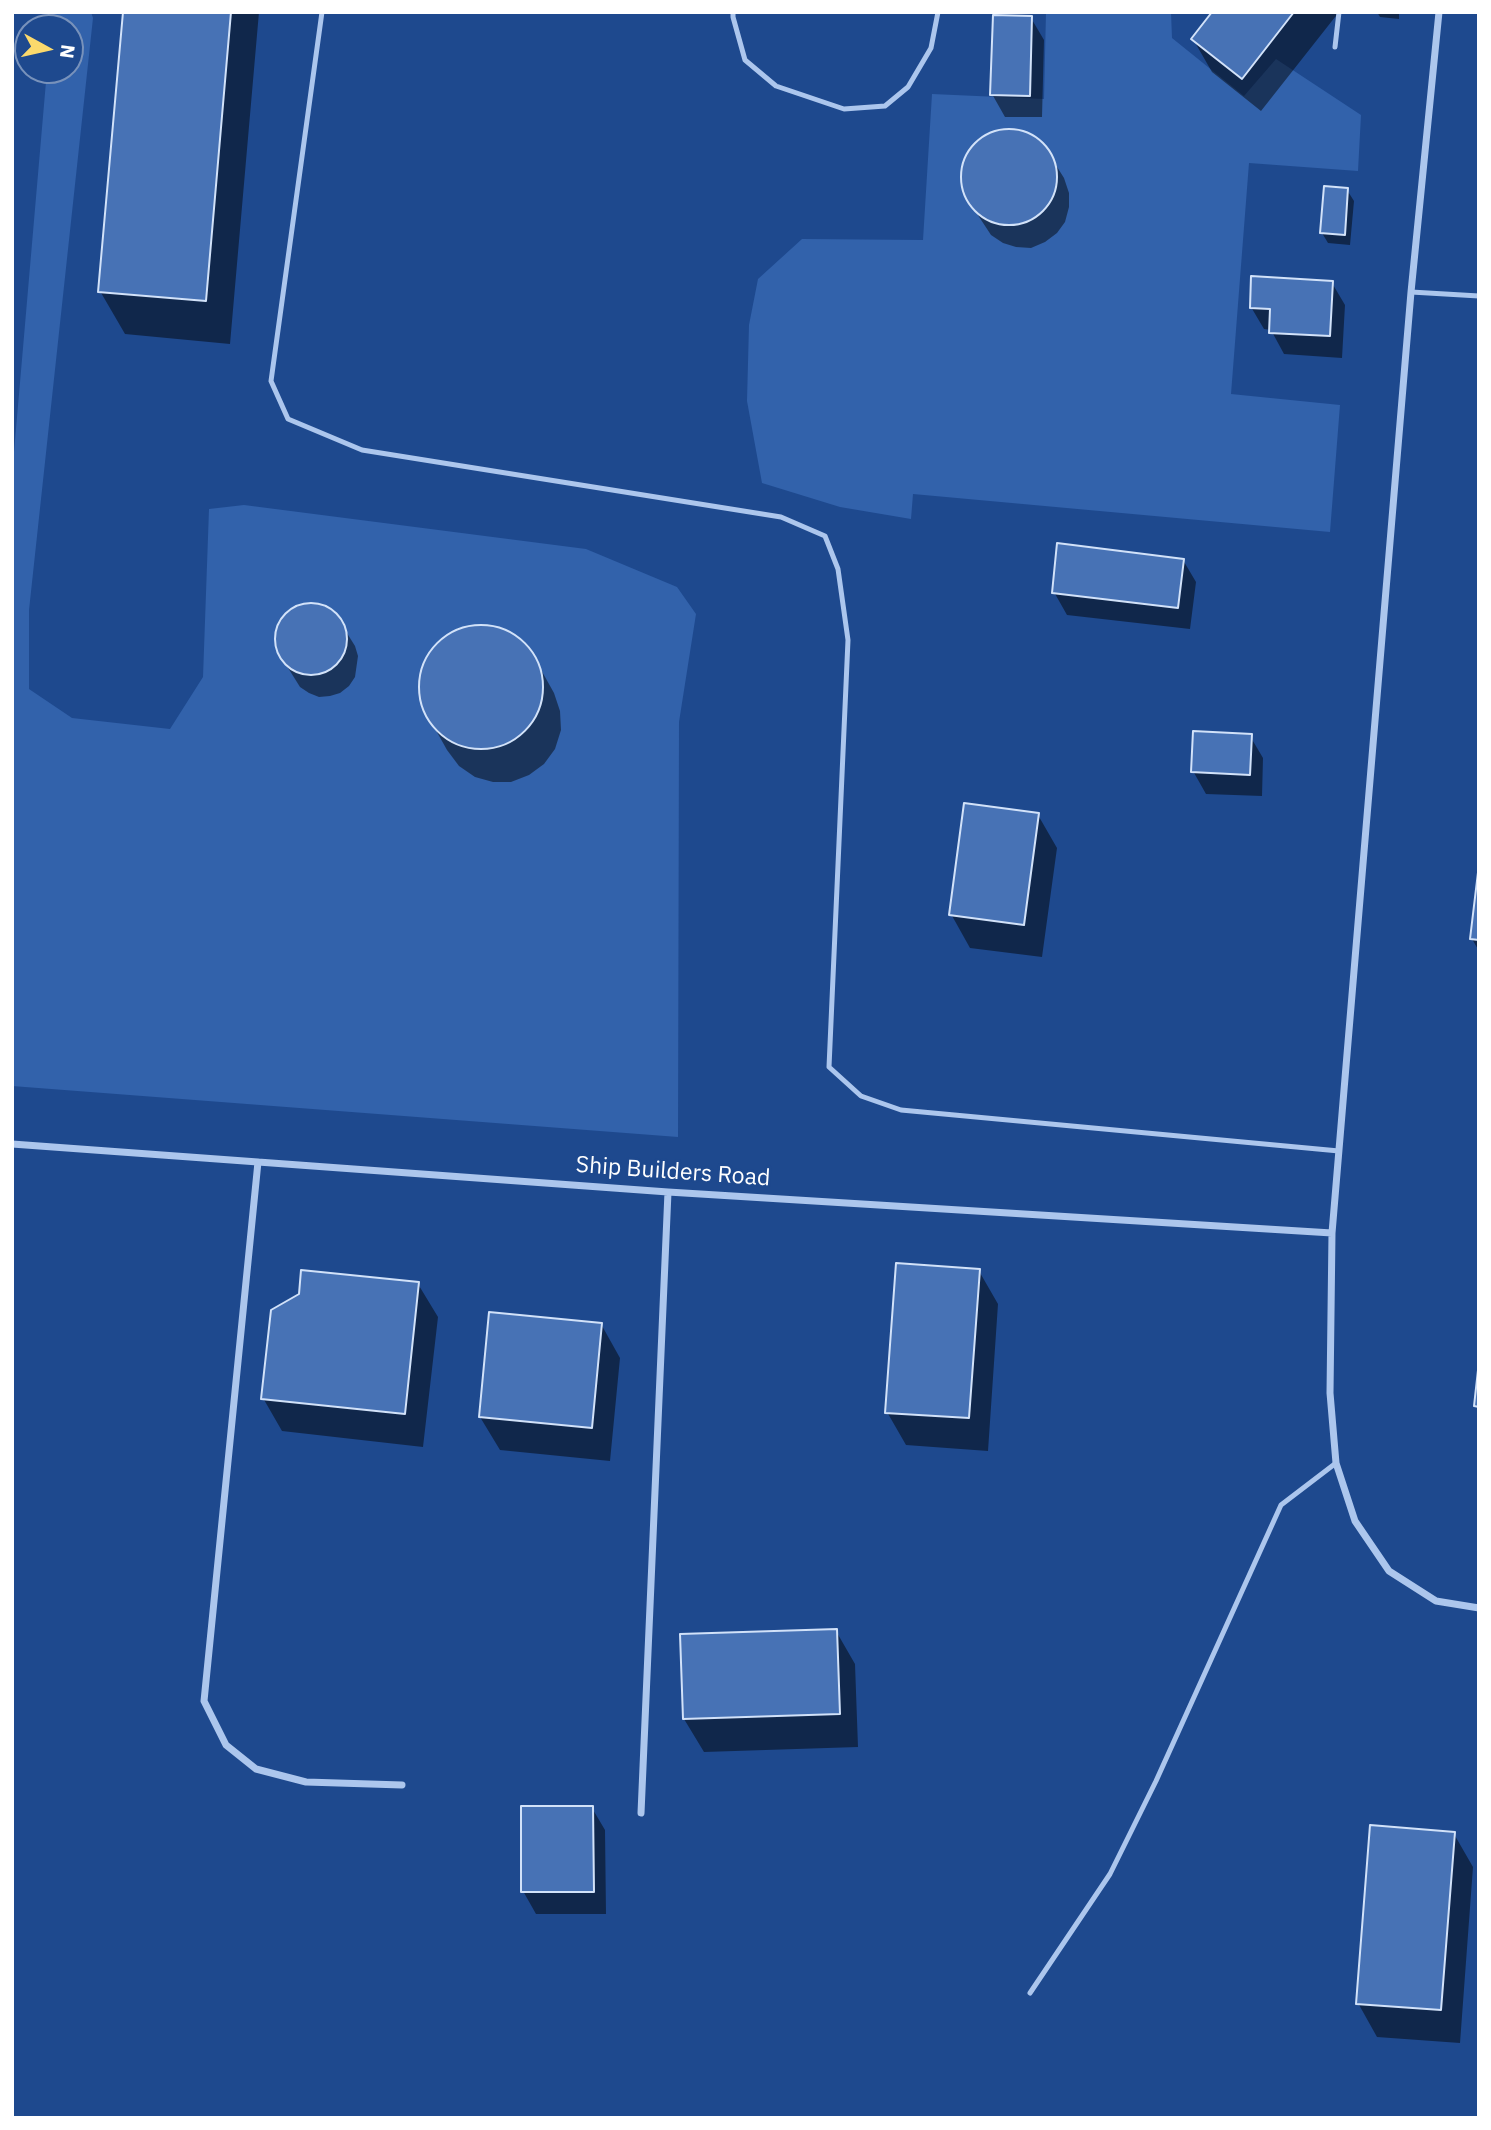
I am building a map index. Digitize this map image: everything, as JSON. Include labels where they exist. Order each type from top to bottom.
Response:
[{"type":"street","points":[[1439,12],[1411,292],[1332,1233],[1330,1393],[1336,1463],[1355,1521],[1389,1571],[1436,1601],[1479,1608]]},
{"type":"street","name":"Ship Builders Road","points":[[12,1144],[668,1192],[1332,1233]]},
{"type":"street","points":[[258,1161],[204,1701],[226,1745],[256,1769],[306,1782],[402,1785]]},
{"type":"street","points":[[640,1813],[668,1192]]},
{"type":"lane","points":[[321,12],[271,381],[288,419],[362,450],[781,517],[825,536],[838,569],[848,640],[829,1067],[861,1096],[901,1110],[1339,1151]]},
{"type":"lane","points":[[733,12],[745,60],[776,86],[844,109],[885,106],[908,87],[931,48],[938,12]]},
{"type":"lane","points":[[1335,47],[1339,12]]},
{"type":"lane","points":[[1411,292],[1479,296]]},
{"type":"lane","points":[[1030,1993],[1110,1874],[1156,1781],[1281,1505],[1336,1463]]},
{"type":"shaded area","points":[[91,12],[93,18],[29,610],[29,689],[72,718],[170,729],[203,677],[209,509],[244,505],[586,549],[677,587],[696,614],[679,722],[678,1137],[12,1086],[12,475],[46,84],[84,84],[84,14],[52,14]]},
{"type":"shaded area","points":[[1046,12],[1171,12],[1172,38],[1244,96],[1276,59],[1361,115],[1358,171],[1249,163],[1231,394],[1340,405],[1330,532],[913,494],[911,519],[840,507],[762,483],[747,401],[749,325],[758,279],[802,239],[923,240],[932,94],[1044,99]]},
{"type":"building","points":[[123,12],[231,12],[206,301],[98,292]]},
{"type":"building","points":[[1212,12],[1294,12],[1242,79],[1191,39]]},
{"type":"building","points":[[993,15],[1032,16],[1030,96],[990,95]]},
{"type":"building","points":[[1009,129],[1027,133],[1043,143],[1053,159],[1057,177],[1053,195],[1043,211],[1027,221],[1009,225],[991,221],[975,211],[965,195],[961,177],[965,159],[975,143],[991,133]]},
{"type":"building","points":[[1324,186],[1348,188],[1345,235],[1320,233]]},
{"type":"building","points":[[1251,276],[1333,281],[1330,336],[1269,333],[1270,309],[1250,308]]},
{"type":"building","points":[[1057,543],[1184,559],[1178,608],[1052,593]]},
{"type":"building","points":[[311,603],[325,606],[337,613],[344,625],[347,639],[344,653],[337,665],[325,672],[311,675],[297,672],[285,665],[278,653],[275,639],[278,625],[285,613],[297,606]]},
{"type":"building","points":[[481,625],[505,630],[525,643],[538,663],[543,687],[538,711],[525,731],[505,744],[481,749],[457,744],[437,731],[424,711],[419,687],[424,663],[437,643],[457,630]]},
{"type":"building","points":[[1193,731],[1252,734],[1250,775],[1191,772]]},
{"type":"building","points":[[964,803],[1039,813],[1024,925],[949,915]]},
{"type":"building","points":[[1479,864],[1479,940],[1470,939]]},
{"type":"building","points":[[896,1263],[980,1269],[969,1418],[885,1413]]},
{"type":"building","points":[[301,1270],[419,1282],[405,1414],[261,1399],[271,1310],[299,1294]]},
{"type":"building","points":[[489,1312],[602,1323],[592,1428],[479,1417]]},
{"type":"building","points":[[1479,1361],[1479,1407],[1474,1406]]},
{"type":"building","points":[[837,1629],[840,1714],[683,1719],[680,1634]]},
{"type":"building","points":[[521,1806],[593,1806],[594,1892],[521,1892]]},
{"type":"building","points":[[1370,1825],[1455,1832],[1441,2010],[1356,2004]]}]
